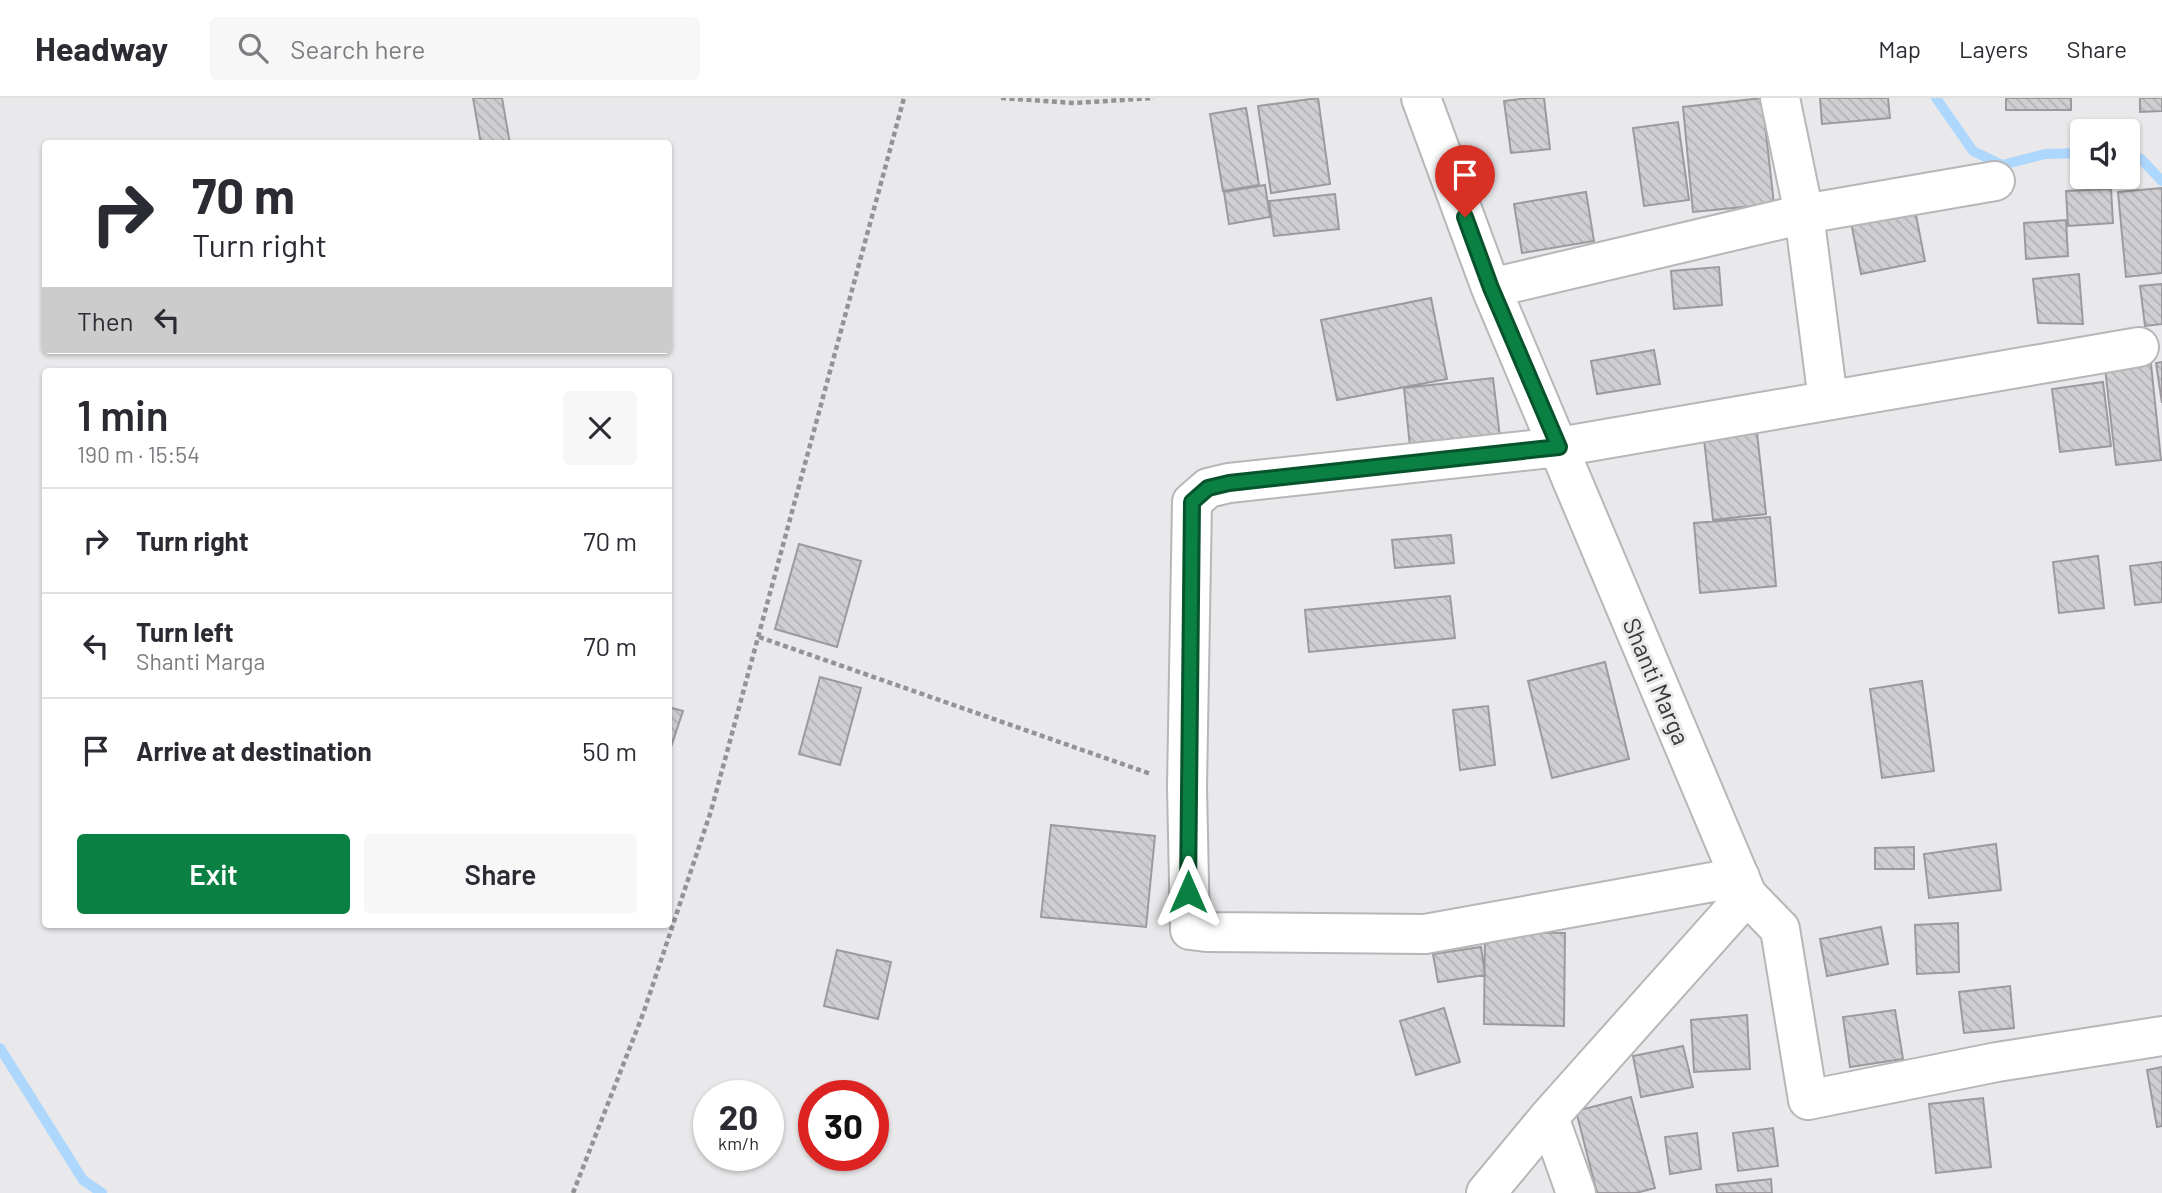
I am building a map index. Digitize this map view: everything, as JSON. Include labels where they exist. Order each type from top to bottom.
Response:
[{"type":"street","name":"Shanti Marga","points":[[1421,98],[1491,288],[1744,886]]},
{"type":"street","points":[[1780,98],[1804,214],[1828,400]]},
{"type":"street","points":[[1491,288],[1804,214],[1995,181]]},
{"type":"street","points":[[1744,886],[1425,934],[1190,930],[1187,787],[1192,502],[1208,488],[1229,483],[1559,447],[2139,347]]},
{"type":"street","points":[[1744,886],[1780,929],[1808,1100],[1997,1062],[2162,1036]]},
{"type":"street","points":[[1486,1193],[1744,886]]},
{"type":"street","points":[[1549,1117],[1576,1193]]},
{"type":"path","points":[[672,927],[711,811],[904,98]]},
{"type":"path","points":[[1001,98],[1074,103],[1154,98]]},
{"type":"path","points":[[759,637],[1187,787]]},
{"type":"path","points":[[573,1193],[643,1014],[672,928]]},
{"type":"building","points":[[473,98],[502,98],[509,140],[480,140]]},
{"type":"building","points":[[1318,98],[1330,184],[1271,193],[1258,106]]},
{"type":"building","points":[[1544,98],[1550,149],[1511,153],[1504,101]]},
{"type":"building","points":[[1762,98],[1774,204],[1693,212],[1683,107]]},
{"type":"building","points":[[1820,98],[1888,98],[1890,118],[1822,124]]},
{"type":"building","points":[[2006,98],[2071,98],[2071,110],[2006,110]]},
{"type":"building","points":[[2140,98],[2162,98],[2162,111],[2140,112]]},
{"type":"building","points":[[1246,108],[1259,185],[1223,191],[1210,114]]},
{"type":"building","points":[[1678,122],[1689,200],[1644,206],[1633,128]]},
{"type":"building","points":[[1265,185],[1270,217],[1229,224],[1224,192]]},
{"type":"building","points":[[2162,188],[2162,273],[2126,277],[2118,192]]},
{"type":"building","points":[[2111,189],[2113,223],[2068,226],[2066,191]]},
{"type":"building","points":[[1586,192],[1594,241],[1522,253],[1514,204]]},
{"type":"building","points":[[1335,194],[1339,229],[1274,236],[1269,201]]},
{"type":"building","points":[[1915,210],[1925,261],[1861,274],[1851,222]]},
{"type":"building","points":[[2066,220],[2068,256],[2026,259],[2024,223]]},
{"type":"building","points":[[1719,267],[1722,305],[1674,309],[1671,271]]},
{"type":"building","points":[[2079,274],[2083,324],[2038,323],[2033,279]]},
{"type":"building","points":[[2162,284],[2162,324],[2145,326],[2140,286]]},
{"type":"building","points":[[1431,298],[1447,379],[1337,400],[1321,320]]},
{"type":"building","points":[[1654,350],[1660,384],[1597,394],[1591,361]]},
{"type":"building","points":[[2162,362],[2162,403],[2156,363]]},
{"type":"building","points":[[2151,364],[2161,460],[2116,465],[2105,368]]},
{"type":"building","points":[[1493,378],[1500,437],[1410,447],[1404,388]]},
{"type":"building","points":[[2103,382],[2111,446],[2060,452],[2052,389]]},
{"type":"building","points":[[1756,424],[1766,514],[1713,520],[1703,430]]},
{"type":"building","points":[[1770,517],[1776,586],[1700,593],[1694,523]]},
{"type":"building","points":[[1451,535],[1454,563],[1395,568],[1392,540]]},
{"type":"building","points":[[799,544],[861,561],[837,647],[775,629]]},
{"type":"building","points":[[2098,556],[2104,608],[2059,613],[2053,562]]},
{"type":"building","points":[[2162,562],[2162,602],[2135,605],[2130,566]]},
{"type":"building","points":[[1450,596],[1455,638],[1309,652],[1305,610]]},
{"type":"building","points":[[1605,662],[1629,759],[1552,778],[1528,681]]},
{"type":"building","points":[[820,677],[861,688],[840,765],[799,754]]},
{"type":"building","points":[[1922,681],[1934,771],[1882,778],[1870,689]]},
{"type":"building","points":[[1488,706],[1495,765],[1460,770],[1453,710]]},
{"type":"building","points":[[672,708],[683,711],[672,744]]},
{"type":"building","points":[[1051,825],[1155,836],[1146,927],[1041,917]]},
{"type":"building","points":[[1996,844],[2001,890],[1929,898],[1924,854]]},
{"type":"building","points":[[1914,847],[1914,869],[1875,869],[1875,848]]},
{"type":"building","points":[[1958,923],[1959,972],[1917,974],[1915,925]]},
{"type":"building","points":[[1881,927],[1888,964],[1827,976],[1820,939]]},
{"type":"building","points":[[1485,932],[1565,933],[1564,1026],[1484,1024]]},
{"type":"building","points":[[1481,947],[1485,975],[1438,982],[1433,954]]},
{"type":"building","points":[[837,950],[891,962],[878,1019],[824,1006]]},
{"type":"building","points":[[2010,986],[2014,1028],[1964,1033],[1959,992]]},
{"type":"building","points":[[1444,1008],[1460,1062],[1416,1075],[1400,1021]]},
{"type":"building","points":[[1895,1010],[1903,1059],[1850,1067],[1843,1017]]},
{"type":"building","points":[[1747,1015],[1750,1069],[1694,1072],[1691,1020]]},
{"type":"building","points":[[1683,1046],[1693,1087],[1641,1097],[1633,1056]]},
{"type":"building","points":[[2162,1067],[2162,1126],[2157,1127],[2147,1070]]},
{"type":"building","points":[[1631,1097],[1655,1188],[1636,1193],[1597,1193],[1576,1111]]},
{"type":"building","points":[[1983,1098],[1991,1167],[1936,1173],[1929,1104]]},
{"type":"building","points":[[1773,1128],[1778,1166],[1738,1171],[1733,1133]]},
{"type":"building","points":[[1697,1133],[1701,1169],[1670,1174],[1665,1137]]},
{"type":"building","points":[[1771,1179],[1772,1193],[1717,1193],[1716,1185]]},
{"type":"waterway","points":[[1936,98],[1973,151],[2002,165],[2045,154],[2070,153]]},
{"type":"waterway","points":[[2140,159],[2162,181]]},
{"type":"waterway","points":[[0,1048],[83,1180],[102,1193]]},
{"type":"route","points":[[1188,892],[1192,502],[1208,488],[1229,483],[1559,447],[1491,288],[1465,217]]}]
